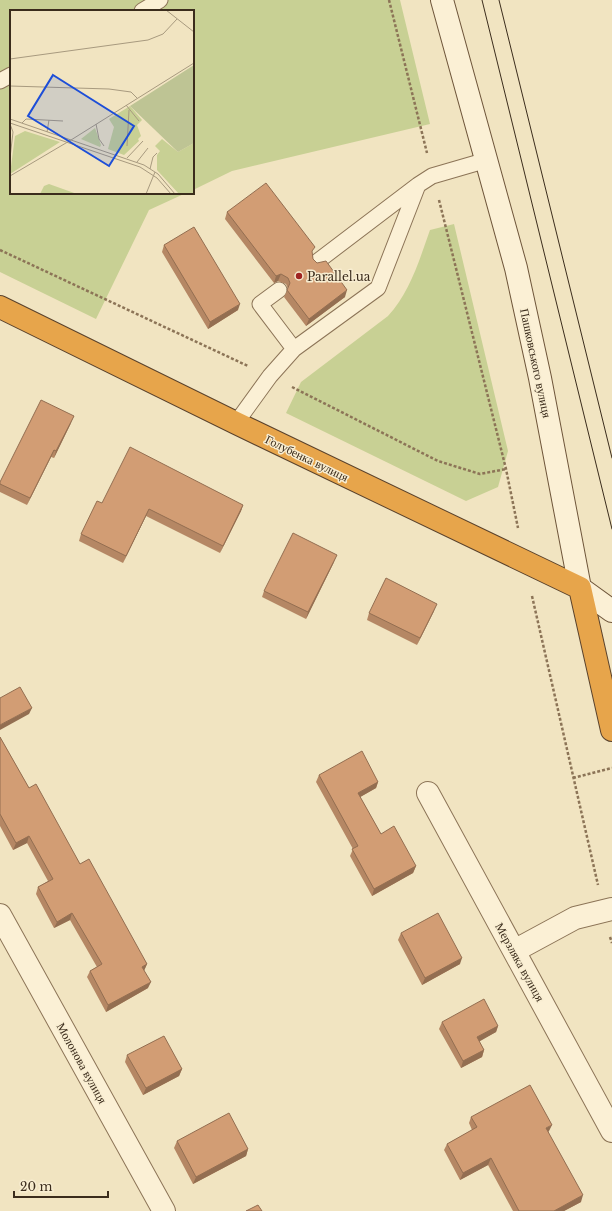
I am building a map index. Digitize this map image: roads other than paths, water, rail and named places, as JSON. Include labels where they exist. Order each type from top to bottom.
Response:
[{"type":"highway","name":"Голубенка вулиця","points":[[0,307],[236,423],[580,588]]},
{"type":"highway","name":"Пашковського вулиця","points":[[580,588],[612,730]]},
{"type":"street","name":"Пашковського вулиця","points":[[442,0],[518,275],[540,378],[580,588]]},
{"type":"street","name":"Голубенка вулиця","points":[[580,588],[612,612]]},
{"type":"street","name":"Мерзляка вулиця","points":[[428,793],[611,1128]]},
{"type":"street","points":[[514,951],[575,918],[608,910]]},
{"type":"street","name":"Молонова вулиця","points":[[0,915],[164,1211]]},
{"type":"lane","points":[[144,10],[160,0]]},
{"type":"lane","points":[[0,81],[10,76]]},
{"type":"lane","points":[[318,261],[432,176],[486,160]]},
{"type":"lane","points":[[236,423],[270,376],[294,349],[378,288],[418,185]]},
{"type":"lane","points":[[279,290],[260,304],[294,349]]},
{"type":"tram line","points":[[482,0],[612,529]]},
{"type":"tram line","points":[[499,0],[612,458]]},
{"type":"place","name":"Parallel.ua","points":[[299,276]]}]
